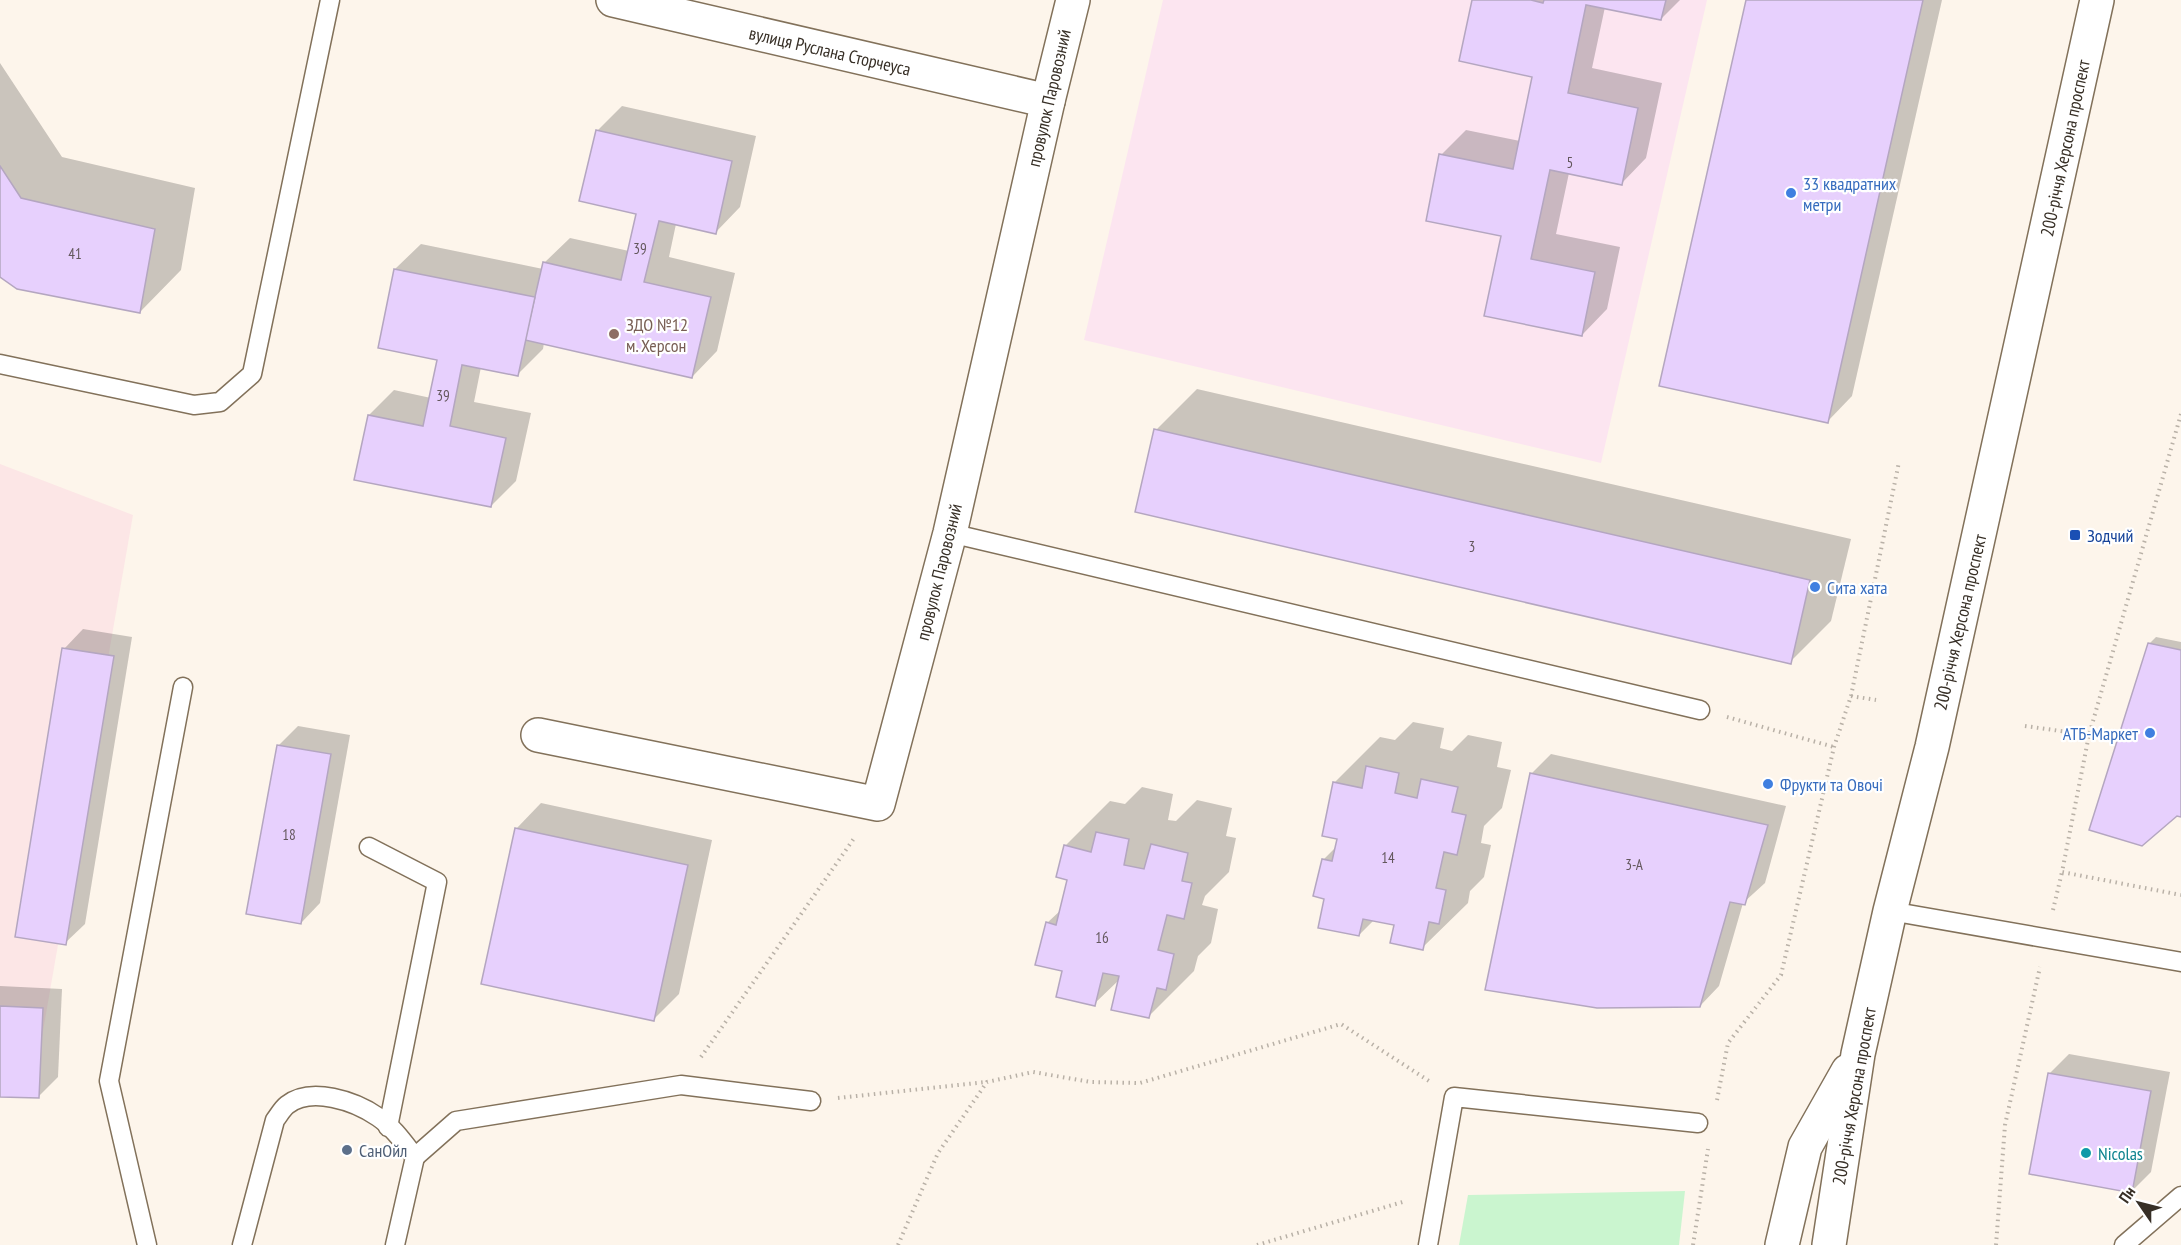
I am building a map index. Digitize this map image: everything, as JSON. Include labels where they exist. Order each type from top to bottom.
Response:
[{"type":"street","name":"вулиця Руслана Сторчеуса","points":[[613,0],[1048,101]]},
{"type":"street","name":"провулок Паровозний","points":[[878,804],[950,534],[1072,0]]},
{"type":"street","name":"200-річчя Херсона проспект","points":[[1829,1245],[1858,1054],[1890,911],[1932,747],[2097,0]]},
{"type":"street","points":[[538,735],[878,804]]},
{"type":"street","points":[[1782,1245],[1805,1147],[1858,1054]]},
{"type":"lane","points":[[0,364],[194,405],[220,402],[252,374],[330,0]]},
{"type":"lane","points":[[950,534],[1700,710]]},
{"type":"lane","points":[[147,1245],[109,1081],[183,687]]},
{"type":"lane","points":[[369,847],[437,882],[388,1126]]},
{"type":"lane","points":[[1890,911],[2181,962]]},
{"type":"lane","points":[[395,1245],[415,1157],[456,1121],[681,1085],[812,1101]]},
{"type":"lane","points":[[242,1245],[275,1120],[286,1106],[302,1097],[328,1097],[362,1108],[388,1126],[415,1157]]},
{"type":"lane","points":[[1428,1245],[1454,1097],[1705,1124]]},
{"type":"lane","points":[[2124,1245],[2181,1196]]},
{"type":"path","points":[[1996,1245],[2005,1125],[2062,872],[2089,735],[2181,414]]},
{"type":"path","points":[[1694,1245],[1705,1124],[1728,1043],[1781,975],[1834,747],[1851,696],[1899,462]]},
{"type":"path","points":[[1851,696],[1875,700]]},
{"type":"path","points":[[1700,710],[1834,747]]},
{"type":"path","points":[[2025,726],[2089,735]]},
{"type":"path","points":[[681,1085],[878,804]]},
{"type":"path","points":[[2062,872],[2181,895]]},
{"type":"path","points":[[812,1101],[987,1082],[1033,1072],[1091,1082],[1140,1083],[1341,1024],[1454,1097]]},
{"type":"path","points":[[898,1245],[939,1153],[987,1082]]},
{"type":"path","points":[[1257,1245],[1437,1191]]},
{"type":"shaded area","points":[[1163,0],[1707,0],[1601,463],[1084,340]]},
{"type":"shaded area","points":[[0,464],[133,515],[33,1088],[0,1088]]},
{"type":"green space","points":[[1685,1191],[1679,1245],[1459,1245],[1468,1195]]},
{"type":"building","points":[[1472,0],[1531,0],[1543,3],[1544,0],[1666,0],[1661,20],[1586,5],[1568,93],[1638,108],[1622,185],[1550,170],[1531,259],[1595,272],[1582,336],[1484,316],[1501,236],[1426,221],[1439,154],[1513,169],[1532,77],[1459,61]]},
{"type":"building","name":"33 квадратних метри","points":[[1746,0],[1923,0],[1828,423],[1659,386]]},
{"type":"building","points":[[596,130],[732,161],[716,234],[659,221],[644,282],[711,297],[692,378],[525,340],[543,262],[621,280],[636,214],[579,201]]},
{"type":"building","points":[[0,166],[21,198],[155,229],[140,313],[17,289],[0,277]]},
{"type":"building","points":[[394,269],[535,297],[518,376],[462,365],[450,426],[506,438],[491,507],[354,480],[368,415],[423,426],[437,360],[378,348]]},
{"type":"building","points":[[1154,429],[1810,580],[1791,664],[1135,512]]},
{"type":"building","name":"АТБ-Маркет","points":[[2148,643],[2181,650],[2181,817],[2177,816],[2142,846],[2089,830]]},
{"type":"building","points":[[62,648],[114,656],[66,945],[15,937]]},
{"type":"building","points":[[277,745],[331,754],[301,924],[246,914]]},
{"type":"building","points":[[1366,766],[1399,773],[1395,793],[1417,798],[1421,779],[1458,787],[1452,812],[1466,815],[1457,855],[1444,852],[1436,888],[1446,890],[1439,924],[1429,922],[1423,950],[1390,943],[1394,925],[1363,919],[1359,936],[1318,928],[1324,899],[1313,896],[1322,859],[1332,861],[1337,839],[1322,836],[1333,782],[1362,788]]},
{"type":"building","points":[[1530,773],[1768,825],[1745,905],[1730,902],[1700,1007],[1597,1008],[1485,990]]},
{"type":"building","points":[[515,828],[688,865],[654,1021],[481,984]]},
{"type":"building","points":[[1096,832],[1129,839],[1124,865],[1144,869],[1151,844],[1188,853],[1182,881],[1192,883],[1184,919],[1167,915],[1158,950],[1174,954],[1166,990],[1157,988],[1149,1018],[1111,1010],[1119,976],[1103,973],[1095,1006],[1056,997],[1062,971],[1035,965],[1046,922],[1056,925],[1067,880],[1056,877],[1064,845],[1091,852]]},
{"type":"building","points":[[0,1006],[43,1008],[39,1098],[0,1097]]},
{"type":"building","name":"Nicolas","points":[[2048,1073],[2151,1091],[2132,1193],[2029,1174]]},
{"type":"place","name":"33 квадратних метри","points":[[1791,193]]},
{"type":"place","name":"ЗДО №12 м. Херсон","points":[[614,334]]},
{"type":"place","name":"Зодчий","points":[[2075,535]]},
{"type":"place","name":"Сита хата","points":[[1815,587]]},
{"type":"place","name":"АТБ-Маркет","points":[[2150,733]]},
{"type":"place","name":"Фрукти та Овочі","points":[[1768,784]]},
{"type":"place","name":"СанОйл","points":[[347,1150]]},
{"type":"place","name":"Nicolas","points":[[2086,1153]]}]
